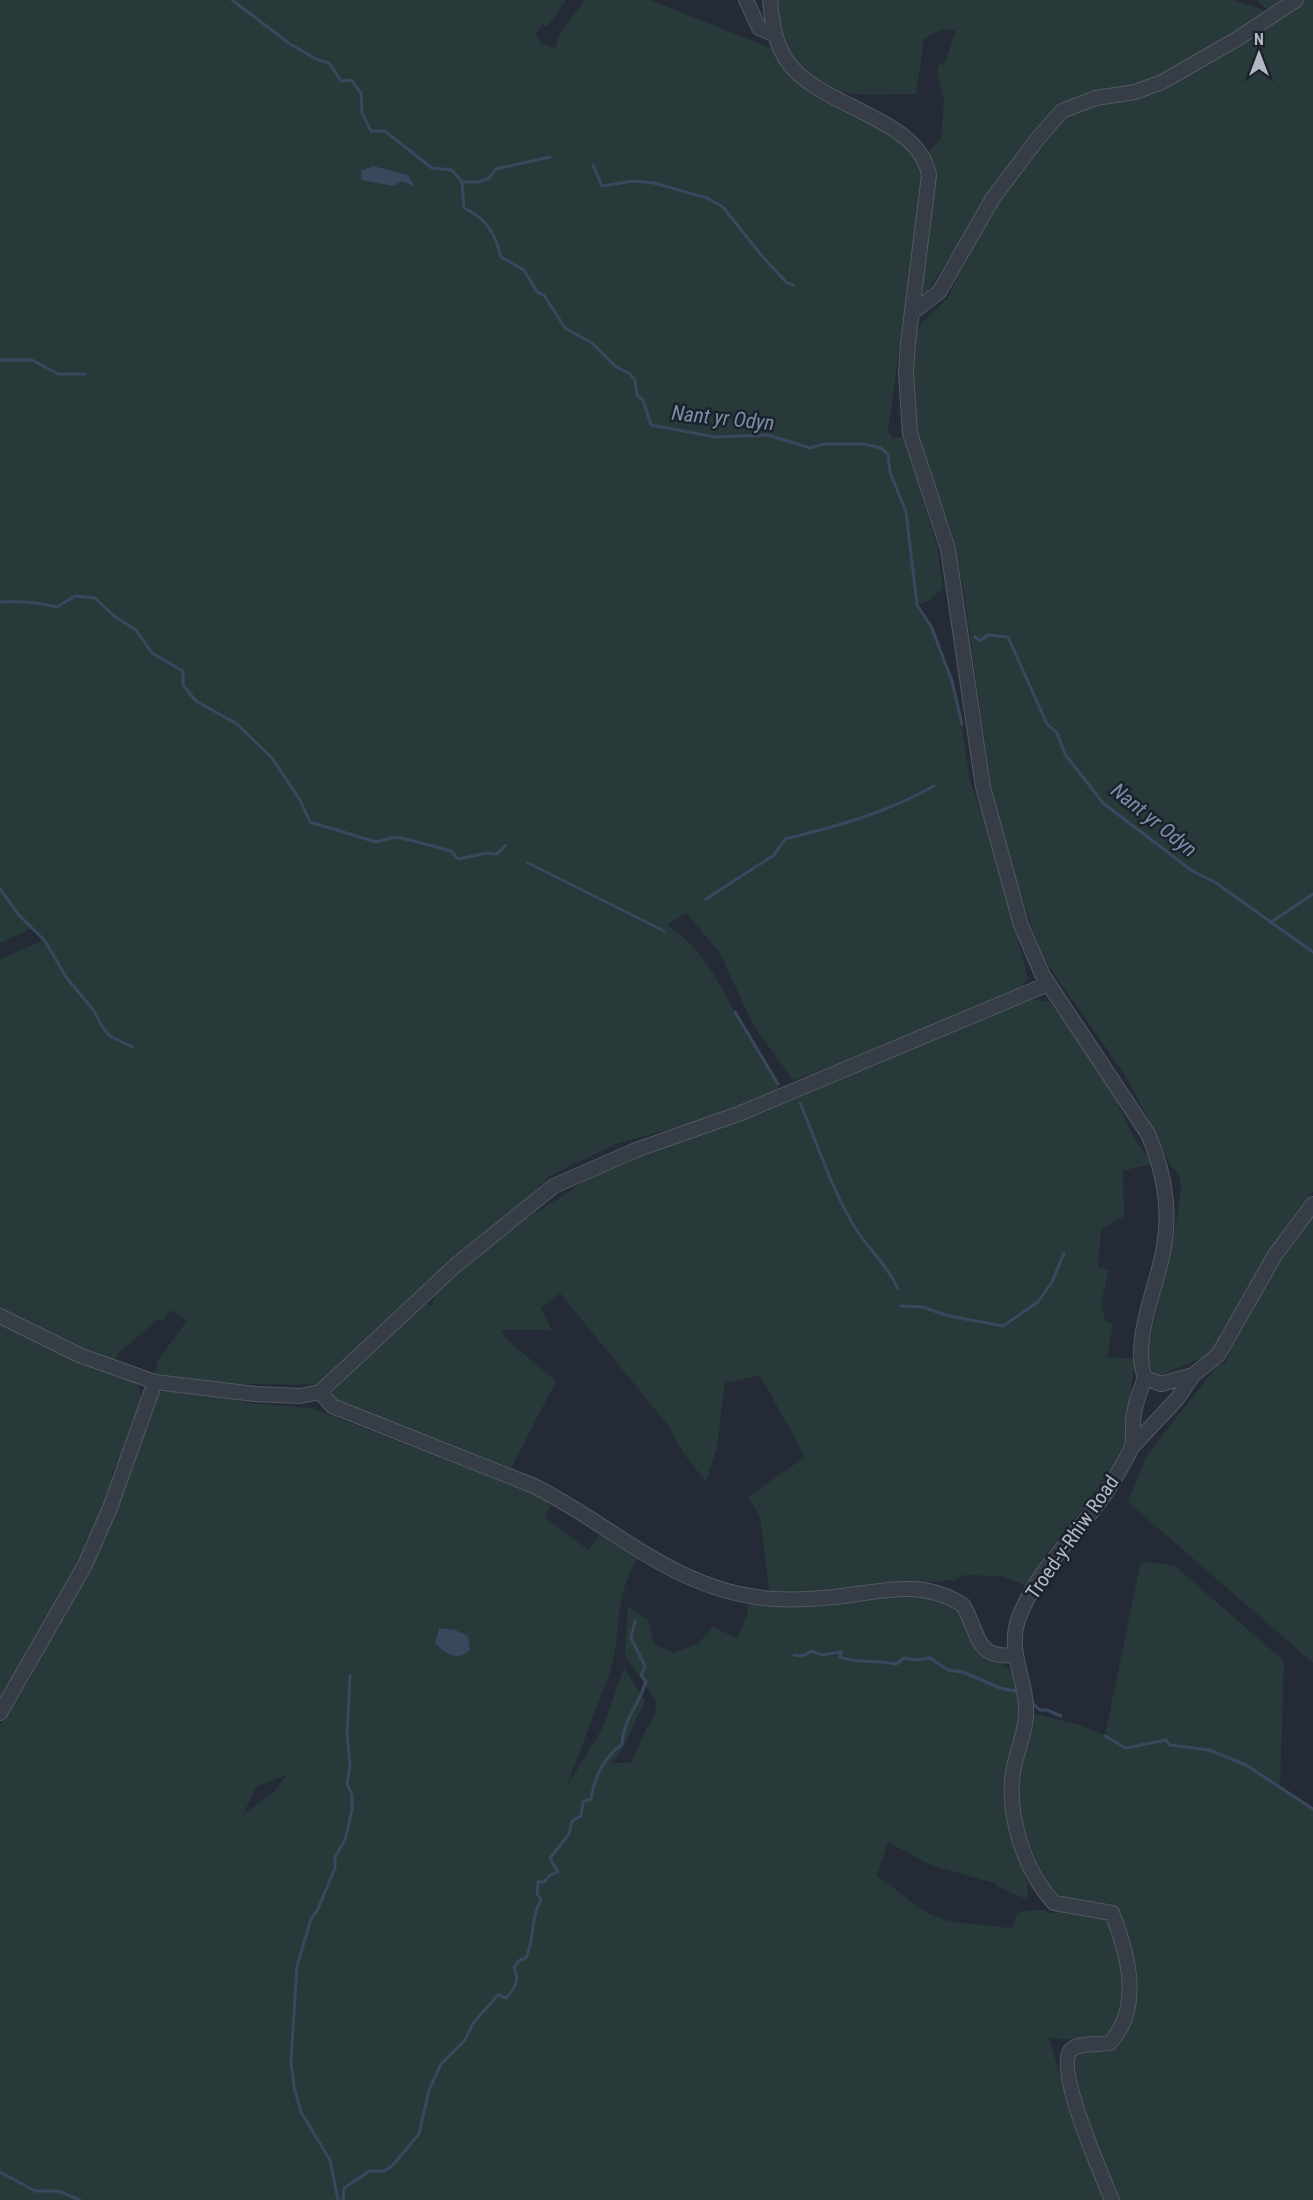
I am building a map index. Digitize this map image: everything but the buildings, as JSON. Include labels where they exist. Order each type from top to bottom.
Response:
[{"type":"street","points":[[746,0],[759,28],[774,34]]},
{"type":"street","points":[[770,0],[774,34],[790,65],[806,80],[913,143],[923,154],[929,175],[906,372],[910,433],[948,549],[983,787],[1021,925],[1048,984],[1148,1134],[1159,1160],[1166,1188],[1166,1221],[1164,1247],[1142,1352],[1142,1369],[1145,1378],[1153,1383],[1161,1384],[1193,1375]]},
{"type":"street","points":[[913,312],[939,292],[993,198],[1039,137],[1062,111],[1096,98],[1135,92],[1162,82],[1237,39],[1296,0]]},
{"type":"street","points":[[0,1316],[79,1355],[155,1382],[255,1394],[300,1396],[320,1392],[456,1264],[554,1186],[636,1149],[741,1113],[1048,984]]},
{"type":"street","name":"Troed-y-Rhiw Road","points":[[1112,2200],[1072,2092],[1066,2060],[1071,2049],[1081,2045],[1110,2043],[1119,2033],[1126,2015],[1130,1994],[1126,1951],[1112,1912],[1054,1903],[1044,1892],[1023,1848],[1012,1796],[1013,1769],[1025,1726],[1026,1706],[1016,1655],[1018,1621],[1036,1582],[1110,1487],[1132,1447],[1163,1415],[1193,1375],[1218,1354],[1275,1255],[1313,1204]]},
{"type":"street","name":"Troed-y-Rhiw Road","points":[[1132,1447],[1134,1413],[1145,1378]]},
{"type":"street","points":[[0,1713],[85,1565],[110,1508],[155,1382]]},
{"type":"street","points":[[320,1392],[324,1399],[339,1409],[534,1486],[567,1504],[644,1556],[708,1586],[737,1595],[801,1600],[892,1588],[915,1587],[934,1590],[963,1605],[975,1634],[988,1652],[995,1656],[1016,1655]]},
{"type":"shaded area","points":[[0,0],[566,0],[547,27],[542,24],[536,34],[541,44],[555,48],[561,31],[585,0],[650,0],[776,50],[787,70],[916,152],[923,177],[888,431],[892,438],[904,437],[938,550],[943,588],[930,600],[917,605],[931,626],[952,681],[962,724],[969,777],[989,833],[1028,979],[1018,991],[836,1066],[793,1080],[752,1023],[720,953],[686,913],[667,925],[694,947],[713,973],[780,1092],[696,1122],[616,1144],[551,1175],[523,1202],[426,1282],[368,1342],[319,1385],[194,1383],[155,1374],[158,1360],[187,1321],[170,1310],[163,1321],[158,1319],[119,1353],[113,1364],[0,1312],[0,959],[44,940],[32,928],[0,943]]},
{"type":"shaded area","points":[[776,0],[1233,0],[1268,11],[1257,0],[1283,0],[1270,12],[1183,65],[1137,86],[1055,110],[1040,125],[1008,166],[922,299],[919,297],[932,203],[931,166],[927,153],[941,138],[944,100],[937,73],[939,64],[944,65],[956,31],[943,29],[924,39],[916,94],[845,93],[821,85],[799,67],[785,43]]},
{"type":"shaded area","points":[[1306,0],[1313,0],[1313,1191],[1270,1250],[1211,1354],[1156,1377],[1147,1364],[1147,1352],[1175,1231],[1181,1189],[1179,1175],[1170,1165],[1125,1075],[1043,958],[997,828],[963,587],[953,536],[920,447],[911,375],[913,344],[921,324],[947,299],[995,203],[1056,124],[1071,111],[1123,98],[1129,102],[1205,64],[1270,26]]},
{"type":"shaded area","points":[[1027,999],[1049,1002],[1074,1030],[1111,1089],[1136,1142],[1154,1163],[1123,1171],[1124,1216],[1101,1230],[1098,1267],[1109,1270],[1101,1303],[1105,1321],[1113,1323],[1107,1357],[1135,1359],[1125,1439],[1118,1458],[1088,1502],[1047,1553],[1027,1586],[1001,1576],[965,1575],[955,1580],[777,1595],[769,1588],[760,1516],[748,1497],[805,1457],[760,1375],[725,1383],[717,1447],[706,1482],[684,1454],[667,1424],[560,1293],[541,1308],[552,1330],[502,1330],[504,1337],[556,1381],[510,1470],[333,1401],[333,1392],[422,1302],[432,1306],[436,1290],[497,1238],[599,1172],[642,1153],[797,1098]]},
{"type":"shaded area","points":[[1313,1213],[1313,1663],[1128,1502],[1147,1455],[1218,1365],[1226,1363],[1273,1268]]},
{"type":"shaded area","points":[[0,1323],[136,1381],[142,1398],[139,1414],[125,1450],[112,1472],[110,1491],[86,1555],[0,1707]]},
{"type":"shaded area","points":[[165,1391],[222,1395],[249,1403],[311,1408],[552,1500],[545,1518],[589,1550],[601,1532],[638,1558],[624,1587],[610,1672],[566,1788],[602,1729],[624,1668],[645,1701],[621,1752],[611,1763],[631,1763],[646,1729],[655,1716],[656,1701],[625,1655],[628,1607],[648,1620],[654,1644],[673,1653],[698,1644],[713,1627],[737,1638],[747,1615],[749,1602],[807,1606],[881,1595],[924,1593],[952,1604],[964,1617],[986,1655],[1011,1671],[1020,1692],[1021,1727],[1009,1820],[1013,1840],[1024,1869],[1028,1889],[1027,1899],[997,1887],[997,1884],[931,1865],[888,1842],[877,1876],[932,1915],[961,1923],[1012,1929],[1017,1913],[1031,1910],[1046,1910],[1046,1913],[1070,1912],[1107,1916],[1122,1963],[1124,1977],[1122,2005],[1110,2037],[1100,2041],[1049,2038],[1067,2098],[1105,2200],[0,2200],[0,1725],[28,1682],[157,1393]],"holes":[[[286,1775],[275,1791],[243,1815],[256,1787]]]},
{"type":"shaded area","points":[[1141,1561],[1175,1566],[1284,1661],[1280,1788],[1313,1809],[1313,2200],[1121,2200],[1080,2102],[1074,2064],[1078,2051],[1110,2047],[1124,2036],[1134,2014],[1137,1998],[1135,1959],[1122,1920],[1110,1906],[1096,1902],[1066,1901],[1053,1894],[1033,1851],[1022,1820],[1019,1805],[1019,1773],[1035,1714],[1080,1725],[1105,1735]]},
{"type":"water","points":[[373,166],[408,175],[415,187],[402,181],[393,186],[362,180],[361,171]]},
{"type":"water","points":[[439,1628],[455,1630],[468,1636],[470,1650],[466,1654],[457,1656],[443,1650],[435,1643]]},
{"type":"waterway","name":"Nant yr Odyn","points":[[232,0],[290,44],[318,60],[329,63],[341,81],[351,80],[361,93],[362,113],[371,131],[385,131],[432,168],[452,170],[462,182],[464,208],[479,217],[489,228],[501,257],[524,270],[537,292],[544,295],[565,328],[592,343],[615,366],[630,374],[635,380],[637,395],[643,400],[651,425],[715,437],[768,435],[810,448],[824,444],[864,444],[881,448],[888,454],[890,472],[906,512],[917,605],[931,626],[952,681],[962,724]]},
{"type":"waterway","points":[[462,182],[478,182],[488,179],[496,169],[550,157]]},
{"type":"waterway","points":[[593,165],[602,186],[633,181],[654,183],[707,198],[723,207],[761,255],[787,283],[793,285]]},
{"type":"waterway","points":[[0,360],[32,360],[58,374],[85,374]]},
{"type":"waterway","points":[[0,602],[29,602],[57,607],[75,596],[95,598],[114,616],[136,630],[152,653],[183,671],[183,685],[196,701],[237,724],[272,758],[300,800],[310,822],[376,842],[395,837],[410,840],[451,851],[458,859],[487,853],[497,854],[506,845]]},
{"type":"waterway","name":"Nant yr Odyn","points":[[975,637],[980,641],[988,635],[1008,637],[1047,724],[1057,733],[1065,754],[1103,803],[1191,870],[1216,883],[1313,952]]},
{"type":"waterway","points":[[706,899],[774,855],[785,839],[861,818],[898,804],[934,786]]},
{"type":"waterway","points":[[528,863],[664,931]]},
{"type":"waterway","points":[[0,889],[19,915],[45,941],[66,977],[94,1011],[103,1028],[110,1036],[132,1047]]},
{"type":"waterway","points":[[1270,923],[1313,894]]},
{"type":"waterway","points":[[735,1012],[778,1084]]},
{"type":"waterway","points":[[800,1103],[832,1184],[847,1214],[898,1289]]},
{"type":"waterway","points":[[901,1306],[922,1307],[949,1316],[1003,1326],[1038,1302],[1052,1282],[1064,1253]]},
{"type":"waterway","points":[[343,2200],[344,2188],[370,2171],[384,2171],[392,2166],[419,2134],[429,2090],[441,2064],[465,2040],[473,2023],[498,1995],[506,1998],[514,1987],[517,1976],[514,1967],[520,1960],[526,1958],[531,1943],[535,1914],[541,1900],[537,1894],[538,1882],[544,1882],[550,1875],[558,1872],[550,1858],[569,1834],[572,1821],[581,1816],[583,1802],[591,1799],[595,1782],[605,1762],[622,1744],[628,1719],[646,1681],[641,1675],[645,1666],[631,1638],[635,1621]]},
{"type":"waterway","points":[[794,1655],[803,1656],[811,1651],[822,1655],[841,1652],[840,1657],[845,1659],[896,1664],[904,1658],[916,1660],[930,1658],[948,1670],[963,1672],[1000,1688],[1020,1692]]},
{"type":"waterway","points":[[338,2200],[330,2160],[301,2112],[294,2087],[291,2062],[297,1966],[311,1919],[317,1911],[335,1868],[335,1857],[345,1840],[352,1810],[352,1795],[347,1784],[350,1766],[347,1733],[350,1676]]},
{"type":"waterway","points":[[1031,1702],[1040,1710],[1047,1710],[1061,1716]]},
{"type":"waterway","points":[[1105,1736],[1126,1748],[1166,1740],[1170,1745],[1209,1750],[1246,1765],[1313,1809]]},
{"type":"waterway","points":[[0,2172],[35,2191],[58,2191],[80,2200]]}]
